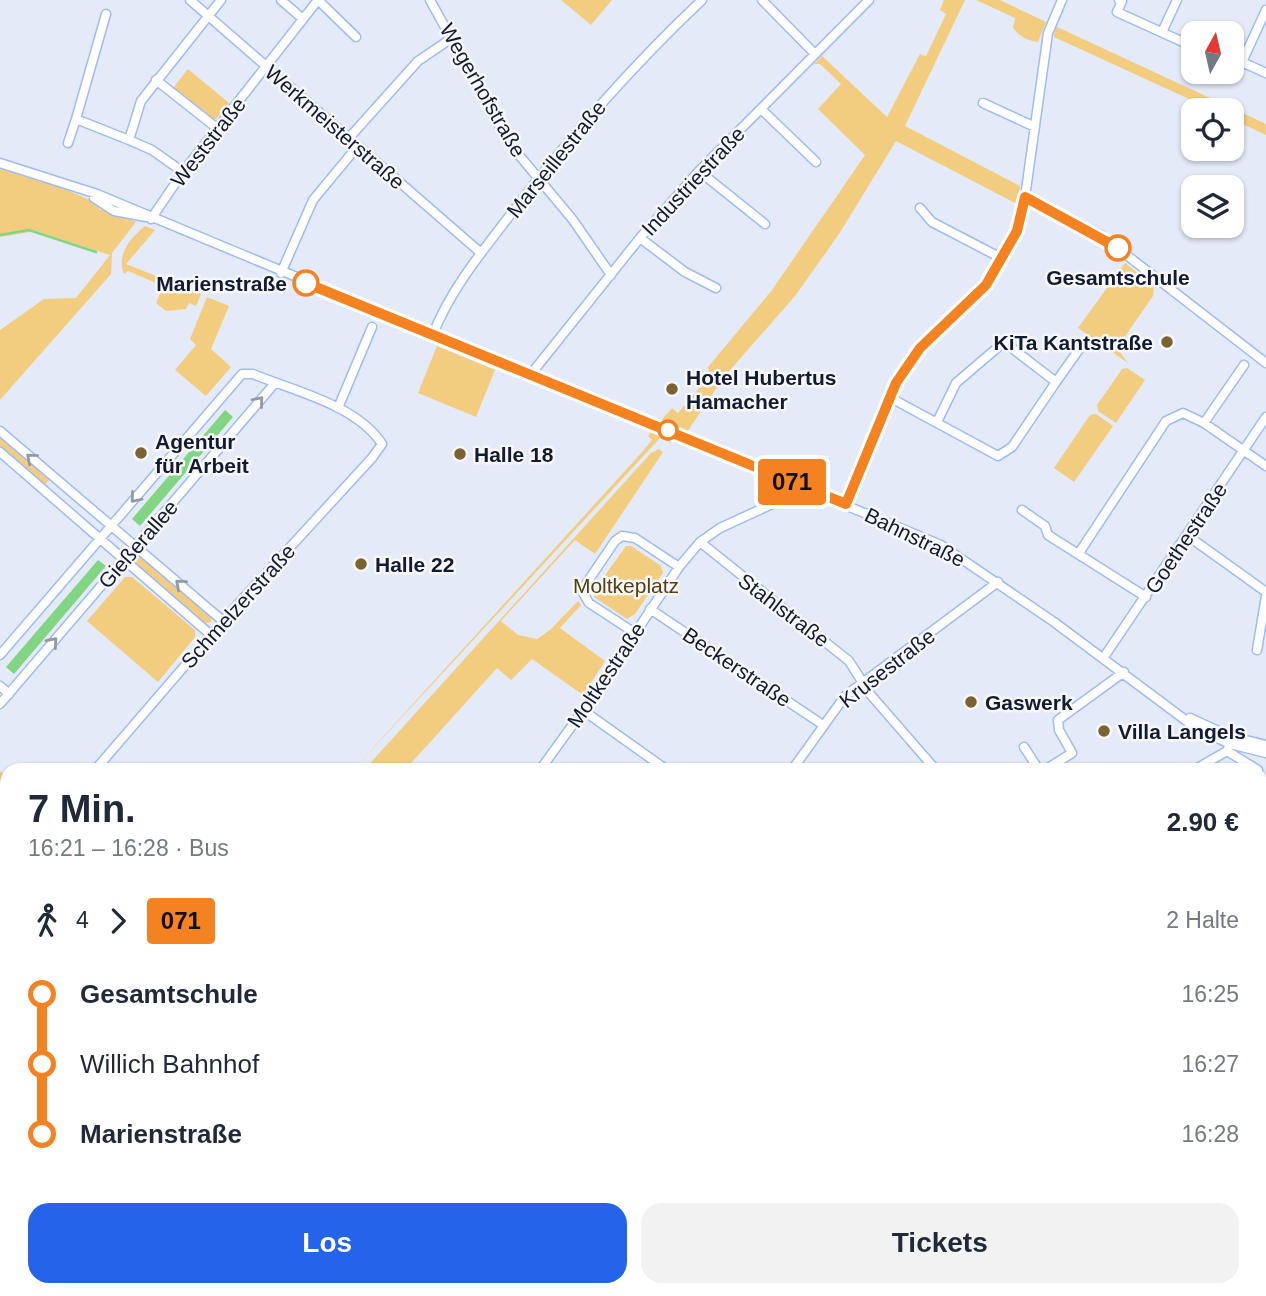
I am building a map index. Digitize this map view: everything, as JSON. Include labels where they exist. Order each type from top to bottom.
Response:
[{"type":"street","name":"Werkmeisterstraße","points":[[190,0],[481,253]]},
{"type":"street","points":[[129,139],[141,101],[221,0]]},
{"type":"street","points":[[281,0],[303,19]]},
{"type":"street","name":"Weststraße","points":[[148,218],[318,0],[356,37]]},
{"type":"street","name":"Marseillestraße","points":[[433,334],[450,295],[537,179],[635,64],[702,0]]},
{"type":"street","points":[[762,0],[816,54]]},
{"type":"street","name":"Industriestraße","points":[[531,374],[640,238],[699,172],[869,0]]},
{"type":"street","points":[[846,504],[889,397],[920,348],[972,300],[1003,259],[1017,231],[1025,197],[1048,33],[1062,0]]},
{"type":"street","points":[[1119,0],[1122,2],[1117,12],[1181,41]]},
{"type":"street","points":[[1162,32],[1177,0]]},
{"type":"street","name":"Wegerhofstraße","points":[[434,1],[509,143],[573,220],[611,275]]},
{"type":"street","points":[[1244,58],[1265,12]]},
{"type":"street","points":[[68,143],[106,14]]},
{"type":"street","points":[[348,139],[418,61],[452,38]]},
{"type":"street","points":[[1244,63],[1266,73]]},
{"type":"street","points":[[156,80],[218,129]]},
{"type":"street","points":[[983,103],[1035,127]]},
{"type":"street","points":[[761,109],[816,162]]},
{"type":"street","points":[[76,119],[152,150],[183,172]]},
{"type":"street","points":[[281,273],[313,200],[357,147]]},
{"type":"street","name":"Bahnstraße","points":[[0,163],[86,192],[666,429],[941,545],[998,582],[1175,710],[1230,744],[1250,763]]},
{"type":"street","points":[[699,172],[765,224]]},
{"type":"street","points":[[1025,197],[1102,236],[1266,363]]},
{"type":"street","points":[[920,208],[932,222],[1003,259]]},
{"type":"street","points":[[640,238],[680,269],[716,288]]},
{"type":"street","points":[[275,383],[338,408],[372,327]]},
{"type":"street","points":[[937,422],[957,383],[1004,342],[1056,382]]},
{"type":"street","points":[[889,397],[998,456],[1012,447],[1080,348]]},
{"type":"street","points":[[1204,423],[1244,365]]},
{"type":"street","name":"Gießerallee","points":[[0,655],[244,373],[275,383],[0,704]]},
{"type":"street","name":"Schmelzerstraße","points":[[101,763],[223,621],[382,444],[374,430],[338,408]]},
{"type":"street","points":[[1079,553],[1166,421],[1183,414],[1204,423],[1266,466]]},
{"type":"street","name":"Goethestraße","points":[[1104,657],[1266,417]]},
{"type":"street","points":[[0,431],[223,621]]},
{"type":"street","points":[[0,453],[211,635]]},
{"type":"street","name":"Moltkestraße","points":[[545,763],[584,711],[679,566],[700,542],[720,528],[807,488]]},
{"type":"street","points":[[1022,510],[1045,526],[1048,535],[1146,597]]},
{"type":"street","points":[[635,633],[587,601],[583,593],[586,584],[615,541],[622,536],[635,538],[679,566]]},
{"type":"street","points":[[1188,536],[1266,594],[1257,650]]},
{"type":"street","name":"Stahlstraße","points":[[700,542],[736,574],[836,649],[930,763]]},
{"type":"street","name":"Krusestraße","points":[[797,763],[845,696],[998,582]]},
{"type":"street","name":"Beckerstraße","points":[[650,608],[823,725]]},
{"type":"street","points":[[1056,763],[1072,753],[1059,730],[1058,720],[1124,672]]},
{"type":"street","points":[[0,686],[9,694]]},
{"type":"street","points":[[584,711],[657,763]]},
{"type":"street","points":[[1204,763],[1230,744],[1266,745]]},
{"type":"street","points":[[1230,744],[1266,753]]},
{"type":"street","points":[[1024,747],[1034,763]]},
{"type":"green space","points":[[561,0],[612,0],[591,25]]},
{"type":"green space","points":[[944,0],[965,0],[905,126],[1020,186],[1017,204],[896,141],[839,234],[795,296],[724,377],[687,432],[660,422],[672,408],[678,413],[709,377],[708,367],[772,290],[865,155],[818,109],[841,84],[820,64],[814,64],[822,56],[887,117],[920,54],[926,56],[946,14],[940,10]]},
{"type":"green space","points":[[976,0],[1000,0],[1046,22],[1038,42],[1015,31],[1015,18]]},
{"type":"green space","points":[[1055,26],[1210,98],[1187,98],[1054,37]]},
{"type":"green space","points":[[188,69],[229,103],[216,119],[210,120],[162,80],[173,88]]},
{"type":"green space","points":[[1244,114],[1266,124],[1266,135],[1244,125]]},
{"type":"green space","points":[[0,167],[56,185],[101,205],[99,209],[136,222],[112,253],[111,274],[0,400],[0,330],[44,299],[76,298],[110,255],[30,229],[30,232],[0,237]]},
{"type":"green space","points":[[145,226],[155,230],[126,264],[201,294],[196,306],[189,303],[186,309],[166,311],[156,303],[163,286],[128,271],[124,274],[122,260],[126,247]]},
{"type":"green space","points":[[1125,263],[1154,286],[1153,296],[1117,348],[1128,363],[1078,328]]},
{"type":"green space","points":[[207,297],[229,306],[211,349],[231,367],[206,396],[175,370],[196,345],[190,339]]},
{"type":"green space","points":[[437,346],[495,370],[476,417],[418,393]]},
{"type":"green space","points":[[1127,368],[1145,380],[1116,423],[1098,411],[1097,405],[1122,369]]},
{"type":"green space","points":[[1096,414],[1113,426],[1074,482],[1054,468],[1090,415]]},
{"type":"green space","points":[[653,429],[673,437],[670,442],[660,438],[359,763],[643,451],[652,440],[648,436]]},
{"type":"green space","points":[[0,436],[51,478],[44,486],[0,449]]},
{"type":"green space","points":[[659,449],[663,452],[595,554],[575,540],[501,621],[518,635],[537,639],[551,629],[578,601],[581,605],[560,628],[605,661],[583,695],[532,659],[511,680],[497,668],[411,763],[370,763],[651,453]]},
{"type":"green space","name":"Moltkeplatz","points":[[626,546],[631,546],[661,566],[663,573],[635,614],[627,619],[594,597],[598,585]]},
{"type":"green space","points":[[137,553],[212,616],[211,622],[204,624],[136,564],[132,560],[132,554]]},
{"type":"green space","points":[[125,577],[132,577],[195,630],[195,637],[158,682],[87,621]]},
{"type":"shaded area","points":[[225,410],[233,417],[140,526],[132,519]]},
{"type":"shaded area","points":[[98,560],[106,566],[14,674],[6,667]]},
{"type":"waterway","points":[[0,235],[29,230],[96,252]]},
{"type":"bus line","name":"071","points":[[306,283],[846,504],[896,383],[920,348],[986,285],[1017,231],[1025,197],[1102,236],[1118,248]]},
{"type":"place","name":"Gesamtschule","points":[[1118,248]]},
{"type":"place","name":"Marienstraße","points":[[306,283]]},
{"type":"place","name":"KiTa Kantstraße","points":[[1167,342]]},
{"type":"place","name":"Hotel Hubertus Hamacher","points":[[672,389]]},
{"type":"place","name":"Agentur für Arbeit","points":[[141,453]]},
{"type":"place","name":"Halle 18","points":[[460,454]]},
{"type":"place","name":"Halle 22","points":[[361,564]]},
{"type":"place","name":"Gaswerk","points":[[971,702]]},
{"type":"place","name":"Villa Langels","points":[[1104,731]]}]
